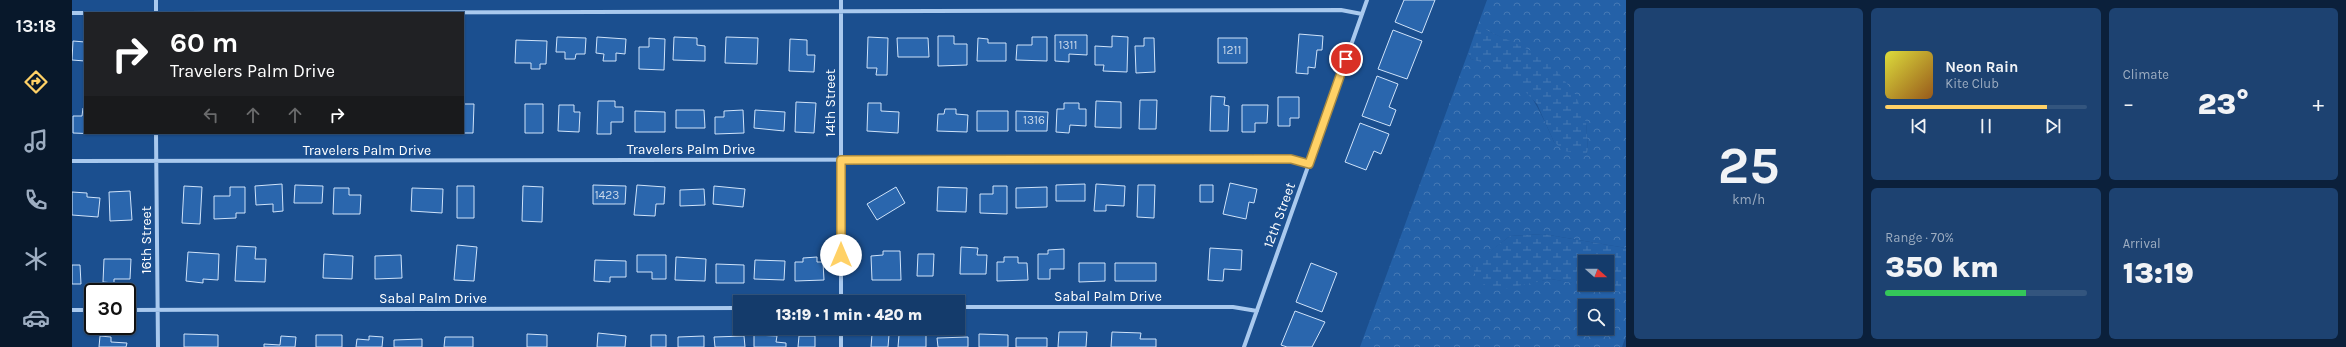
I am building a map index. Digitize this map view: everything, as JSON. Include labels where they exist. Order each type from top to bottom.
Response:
[{"type":"street","points":[[156,0],[156,12]]},
{"type":"street","name":"14th Street","points":[[841,0],[841,295]]},
{"type":"street","name":"12th Street","points":[[1244,347],[1367,0]]},
{"type":"street","points":[[464,12],[1341,10],[1362,14]]},
{"type":"street","points":[[72,13],[84,13]]},
{"type":"street","name":"16th Street","points":[[156,134],[158,347]]},
{"type":"street","name":"Travelers Palm Drive","points":[[72,162],[1291,159],[1309,164]]},
{"type":"street","name":"Sabal Palm Drive","points":[[965,308],[1233,307],[1257,311]]},
{"type":"street","name":"Sabal Palm Drive","points":[[136,310],[733,308]]},
{"type":"street","points":[[72,310],[84,310]]},
{"type":"street","points":[[841,335],[841,347]]},
{"type":"green space","points":[[1487,0],[1626,0],[1626,248],[1543,234],[1510,236],[1472,266],[1529,283],[1551,279],[1578,284],[1578,291],[1614,291],[1614,290],[1626,293],[1626,336],[1622,347],[1360,347],[1468,53],[1471,59],[1492,64],[1504,69],[1521,83],[1534,102],[1554,142],[1586,155],[1588,150],[1586,122],[1513,43],[1486,30],[1476,30]]},
{"type":"green space","points":[[1476,30],[1486,30],[1547,58],[1575,94],[1586,122],[1588,150],[1586,155],[1565,151],[1554,142],[1537,104],[1504,69],[1471,59],[1468,53]]},
{"type":"green space","points":[[1543,234],[1626,248],[1626,293],[1614,291],[1614,255],[1578,255],[1578,284],[1551,279],[1494,291],[1477,279],[1472,265],[1510,236]]},
{"type":"building","points":[[1404,0],[1435,0],[1422,33],[1395,22]]},
{"type":"building","points":[[1393,30],[1422,41],[1407,79],[1378,69]]},
{"type":"building","points":[[1299,34],[1323,36],[1322,50],[1317,50],[1315,68],[1308,67],[1308,74],[1296,73]]},
{"type":"building","points":[[1055,35],[1087,35],[1087,55],[1069,54],[1069,62],[1055,61]]},
{"type":"building","points":[[938,36],[954,36],[954,44],[967,44],[967,65],[938,66]]},
{"type":"building","points":[[1112,36],[1128,37],[1127,72],[1103,71],[1104,65],[1095,65],[1095,46],[1112,47]]},
{"type":"building","points":[[557,37],[586,38],[585,54],[576,54],[575,59],[565,59],[565,52],[556,52]]},
{"type":"building","points":[[597,37],[626,39],[625,54],[616,53],[616,61],[603,61],[604,54],[596,53]]},
{"type":"building","points":[[674,37],[697,38],[697,45],[705,46],[705,61],[673,60]]},
{"type":"building","points":[[726,37],[758,38],[757,64],[725,63]]},
{"type":"building","points":[[868,37],[888,38],[887,75],[876,75],[877,68],[867,68]]},
{"type":"building","points":[[1032,37],[1047,37],[1047,61],[1016,60],[1017,45],[1032,45]]},
{"type":"building","points":[[649,38],[665,39],[664,70],[639,69],[639,47],[649,47]]},
{"type":"building","points":[[897,38],[928,38],[929,57],[898,57]]},
{"type":"building","points":[[978,38],[988,39],[988,43],[1006,43],[1006,61],[977,61]]},
{"type":"building","points":[[1144,38],[1154,38],[1155,72],[1136,73],[1135,46],[1144,46]]},
{"type":"building","points":[[1218,38],[1247,38],[1247,63],[1218,63]]},
{"type":"building","points":[[790,39],[807,40],[807,55],[815,55],[814,72],[789,71]]},
{"type":"building","points":[[516,40],[547,41],[546,64],[540,64],[540,69],[531,69],[531,63],[515,63]]},
{"type":"building","points":[[73,41],[84,42],[84,61],[72,60]]},
{"type":"building","points":[[1377,76],[1398,84],[1389,107],[1396,110],[1390,126],[1362,116]]},
{"type":"building","points":[[1211,96],[1225,97],[1224,105],[1229,106],[1228,131],[1210,131]]},
{"type":"building","points":[[1278,97],[1299,97],[1299,118],[1290,118],[1290,126],[1278,126]]},
{"type":"building","points":[[1140,100],[1157,100],[1156,129],[1139,129]]},
{"type":"building","points":[[598,101],[615,101],[615,107],[623,107],[623,122],[611,122],[611,134],[597,134]]},
{"type":"building","points":[[1096,101],[1121,102],[1121,128],[1095,127]]},
{"type":"building","points":[[796,102],[816,103],[814,133],[795,132]]},
{"type":"building","points":[[868,103],[881,103],[881,111],[899,112],[898,133],[867,131]]},
{"type":"building","points":[[1064,103],[1079,103],[1079,109],[1086,109],[1086,126],[1070,125],[1069,133],[1056,132],[1057,109],[1064,109]]},
{"type":"building","points":[[464,104],[474,104],[473,133],[464,133]]},
{"type":"building","points":[[525,104],[543,104],[543,133],[525,133]]},
{"type":"building","points":[[559,105],[574,105],[574,112],[580,112],[579,132],[558,131]]},
{"type":"building","points":[[1242,105],[1268,105],[1267,123],[1255,123],[1255,132],[1242,132]]},
{"type":"building","points":[[84,108],[84,133],[73,133],[73,116],[82,116]]},
{"type":"building","points":[[945,109],[956,109],[956,114],[968,115],[967,132],[937,131],[938,114],[944,114]]},
{"type":"building","points":[[676,110],[704,110],[705,128],[676,128]]},
{"type":"building","points":[[743,110],[744,133],[715,134],[715,117],[724,117],[724,111]]},
{"type":"building","points":[[755,110],[785,112],[784,131],[754,128]]},
{"type":"building","points":[[635,111],[665,112],[665,132],[635,132]]},
{"type":"building","points":[[977,111],[1008,111],[1008,131],[977,131]]},
{"type":"building","points":[[1016,111],[1048,112],[1047,131],[1016,131]]},
{"type":"building","points":[[1360,123],[1389,134],[1381,154],[1374,151],[1366,170],[1345,162]]},
{"type":"building","points":[[1230,183],[1257,189],[1254,203],[1249,202],[1246,219],[1223,214]]},
{"type":"building","points":[[282,184],[283,211],[273,212],[273,204],[256,205],[255,186]]},
{"type":"building","points":[[1085,184],[1085,201],[1056,201],[1056,185]]},
{"type":"building","points":[[1096,184],[1125,186],[1124,206],[1106,205],[1106,211],[1094,211]]},
{"type":"building","points":[[295,185],[323,186],[322,203],[294,203]]},
{"type":"building","points":[[593,185],[626,186],[625,204],[593,204]]},
{"type":"building","points":[[637,185],[665,187],[664,204],[656,204],[655,216],[634,215]]},
{"type":"building","points":[[1138,185],[1155,185],[1154,218],[1137,217]]},
{"type":"building","points":[[1200,185],[1213,185],[1213,202],[1200,202]]},
{"type":"building","points":[[184,186],[202,187],[200,224],[182,223]]},
{"type":"building","points":[[457,186],[474,186],[474,218],[457,218]]},
{"type":"building","points":[[523,186],[543,187],[542,222],[522,221]]},
{"type":"building","points":[[714,186],[745,189],[743,207],[713,204]]},
{"type":"building","points":[[993,186],[1007,186],[1007,214],[980,213],[980,194],[993,194]]},
{"type":"building","points":[[230,187],[245,187],[245,213],[236,213],[236,218],[214,219],[214,196],[230,196]]},
{"type":"building","points":[[896,187],[905,203],[877,220],[867,204]]},
{"type":"building","points":[[938,187],[967,188],[966,212],[937,211]]},
{"type":"building","points":[[1047,187],[1047,207],[1016,208],[1016,188]]},
{"type":"building","points":[[334,188],[349,188],[349,195],[361,195],[360,214],[333,214]]},
{"type":"building","points":[[412,188],[443,189],[442,213],[411,211]]},
{"type":"building","points":[[704,189],[705,205],[680,206],[680,190]]},
{"type":"building","points":[[130,191],[132,220],[110,221],[109,192]]},
{"type":"building","points":[[72,192],[87,193],[87,197],[100,198],[98,217],[72,215]]},
{"type":"building","points":[[457,245],[477,247],[474,281],[454,280]]},
{"type":"building","points":[[237,246],[256,247],[255,259],[266,259],[265,282],[235,281]]},
{"type":"building","points":[[961,247],[978,248],[977,255],[987,255],[986,274],[960,274]]},
{"type":"building","points":[[1210,248],[1242,250],[1241,270],[1224,269],[1223,281],[1208,280]]},
{"type":"building","points":[[1064,249],[1064,269],[1050,269],[1050,279],[1038,279],[1038,254],[1048,254],[1048,250]]},
{"type":"building","points":[[883,251],[900,251],[901,280],[872,280],[871,256],[883,255]]},
{"type":"building","points":[[188,252],[219,254],[218,280],[203,279],[203,283],[186,281]]},
{"type":"building","points":[[324,254],[353,256],[352,279],[323,278]]},
{"type":"building","points":[[918,254],[934,254],[933,276],[917,276]]},
{"type":"building","points":[[401,255],[402,278],[375,279],[375,256]]},
{"type":"building","points":[[637,255],[666,255],[666,279],[652,279],[652,272],[637,272]]},
{"type":"building","points":[[676,257],[706,259],[705,281],[675,280]]},
{"type":"building","points":[[817,257],[817,262],[823,262],[824,280],[795,281],[795,262],[803,262],[803,258]]},
{"type":"building","points":[[1004,257],[1018,257],[1018,263],[1027,263],[1028,280],[997,281],[997,262],[1004,262]]},
{"type":"building","points":[[104,259],[131,259],[130,279],[114,279],[114,283],[103,282]]},
{"type":"building","points":[[595,260],[626,261],[626,277],[610,277],[610,282],[594,281]]},
{"type":"building","points":[[755,260],[785,261],[784,280],[754,279]]},
{"type":"building","points":[[1079,263],[1105,263],[1105,281],[1079,282]]},
{"type":"building","points":[[1115,263],[1156,263],[1156,281],[1115,281]]},
{"type":"building","points":[[1311,263],[1337,273],[1322,312],[1296,302]]},
{"type":"building","points":[[716,264],[744,265],[744,283],[716,283]]},
{"type":"building","points":[[72,265],[80,265],[81,284],[72,284]]},
{"type":"building","points":[[1295,311],[1325,322],[1312,347],[1287,347],[1281,345]]},
{"type":"building","points":[[1059,332],[1087,332],[1086,347],[1058,347]]},
{"type":"building","points":[[1112,332],[1141,333],[1140,339],[1156,339],[1156,347],[1111,347]]},
{"type":"building","points":[[598,333],[626,336],[625,347],[597,347]]},
{"type":"building","points":[[184,334],[218,335],[218,347],[184,347]]},
{"type":"building","points":[[527,334],[547,335],[547,347],[527,347]]},
{"type":"building","points":[[979,334],[1008,335],[1008,347],[979,347]]},
{"type":"building","points":[[316,335],[342,335],[342,347],[316,347]]},
{"type":"building","points":[[651,335],[666,335],[666,347],[651,347]]},
{"type":"building","points":[[754,335],[777,336],[776,342],[786,343],[786,347],[754,347]]},
{"type":"building","points":[[872,335],[889,335],[888,347],[871,347]]},
{"type":"building","points":[[899,335],[926,335],[926,347],[898,347]]},
{"type":"building","points":[[100,336],[111,337],[111,342],[127,343],[126,347],[99,347]]},
{"type":"building","points":[[281,336],[296,337],[295,347],[264,347],[264,344],[280,345]]},
{"type":"building","points":[[369,336],[383,337],[382,347],[356,347],[357,339],[369,340]]},
{"type":"building","points":[[704,336],[704,347],[678,347],[678,337]]},
{"type":"building","points":[[744,336],[745,347],[715,347],[714,337]]},
{"type":"building","points":[[799,336],[815,336],[815,347],[798,347]]},
{"type":"building","points":[[445,337],[473,337],[473,347],[444,347]]},
{"type":"building","points":[[968,337],[968,347],[938,347],[937,338]]},
{"type":"building","points":[[1016,338],[1047,338],[1047,347],[1016,347]]},
{"type":"building","points":[[422,339],[422,347],[394,347],[394,340]]},
{"type":"route","points":[[841,255],[841,160],[1291,159],[1309,164],[1346,59]]}]
